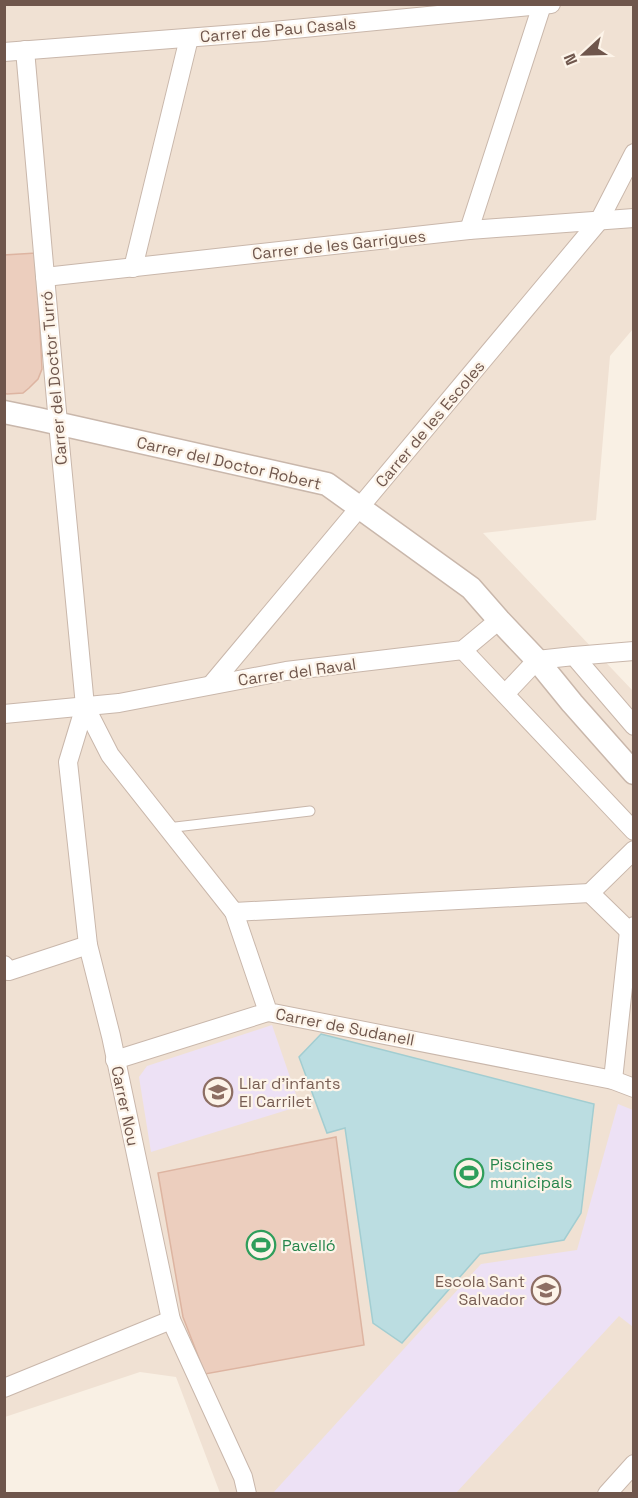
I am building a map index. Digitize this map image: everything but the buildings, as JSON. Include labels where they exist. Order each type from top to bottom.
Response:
[{"type":"street","name":"Carrer de Pau Casals","points":[[4,52],[286,30],[546,5]]},
{"type":"street","points":[[469,230],[546,5]]},
{"type":"street","points":[[133,268],[189,38]]},
{"type":"street","name":"Carrer del Doctor Turró","points":[[24,50],[85,706]]},
{"type":"street","name":"Carrer de les Escoles","points":[[211,685],[599,221],[633,153]]},
{"type":"street","name":"Carrer de les Garrigues","points":[[45,277],[469,230],[633,218]]},
{"type":"street","name":"Carrer del Doctor Robert","points":[[4,412],[327,484],[471,588],[537,660],[633,773]]},
{"type":"street","points":[[499,620],[463,650],[633,831]]},
{"type":"street","name":"Carrer del Raval","points":[[4,714],[119,703],[286,671],[463,650]]},
{"type":"street","points":[[505,694],[537,660],[633,651]]},
{"type":"street","points":[[574,656],[633,726]]},
{"type":"street","name":"Carrer de Sudanell","points":[[85,706],[110,755],[234,912],[268,1012],[613,1080],[633,1088]]},
{"type":"street","name":"Carrer Nou","points":[[85,706],[68,762],[88,945],[111,1036],[171,1320],[243,1477],[247,1494]]},
{"type":"street","points":[[234,912],[590,893],[633,850]]},
{"type":"street","points":[[590,893],[631,928],[613,1080]]},
{"type":"street","points":[[4,965],[9,971],[88,945]]},
{"type":"street","points":[[115,1060],[268,1012]]},
{"type":"street","points":[[4,1388],[171,1320]]},
{"type":"street","points":[[607,1494],[633,1464]]},
{"type":"lane","points":[[167,828],[310,811]]},
{"type":"shaded area","points":[[4,5],[633,5],[633,329],[610,356],[596,520],[483,533],[633,691],[633,1493],[220,1493],[176,1377],[140,1372],[5,1417]]},
{"type":"shaded area","name":"Llar d'infants El Carrilet","points":[[272,1025],[300,1106],[151,1152],[139,1077],[147,1066]]},
{"type":"shaded area","name":"Escola Sant Salvador","points":[[618,1104],[633,1110],[633,1327],[619,1316],[456,1493],[273,1493],[481,1264],[577,1250]]},
{"type":"water","name":"Piscines municipals","points":[[321,1034],[594,1104],[581,1213],[564,1240],[480,1254],[402,1343],[373,1323],[345,1128],[327,1133],[299,1057]]},
{"type":"place","name":"Llar d'infants El Carrilet","points":[[218,1092]]},
{"type":"place","name":"Piscines municipals","points":[[469,1173]]},
{"type":"place","name":"Pavelló","points":[[261,1245]]},
{"type":"place","name":"Escola Sant Salvador","points":[[546,1290]]}]
